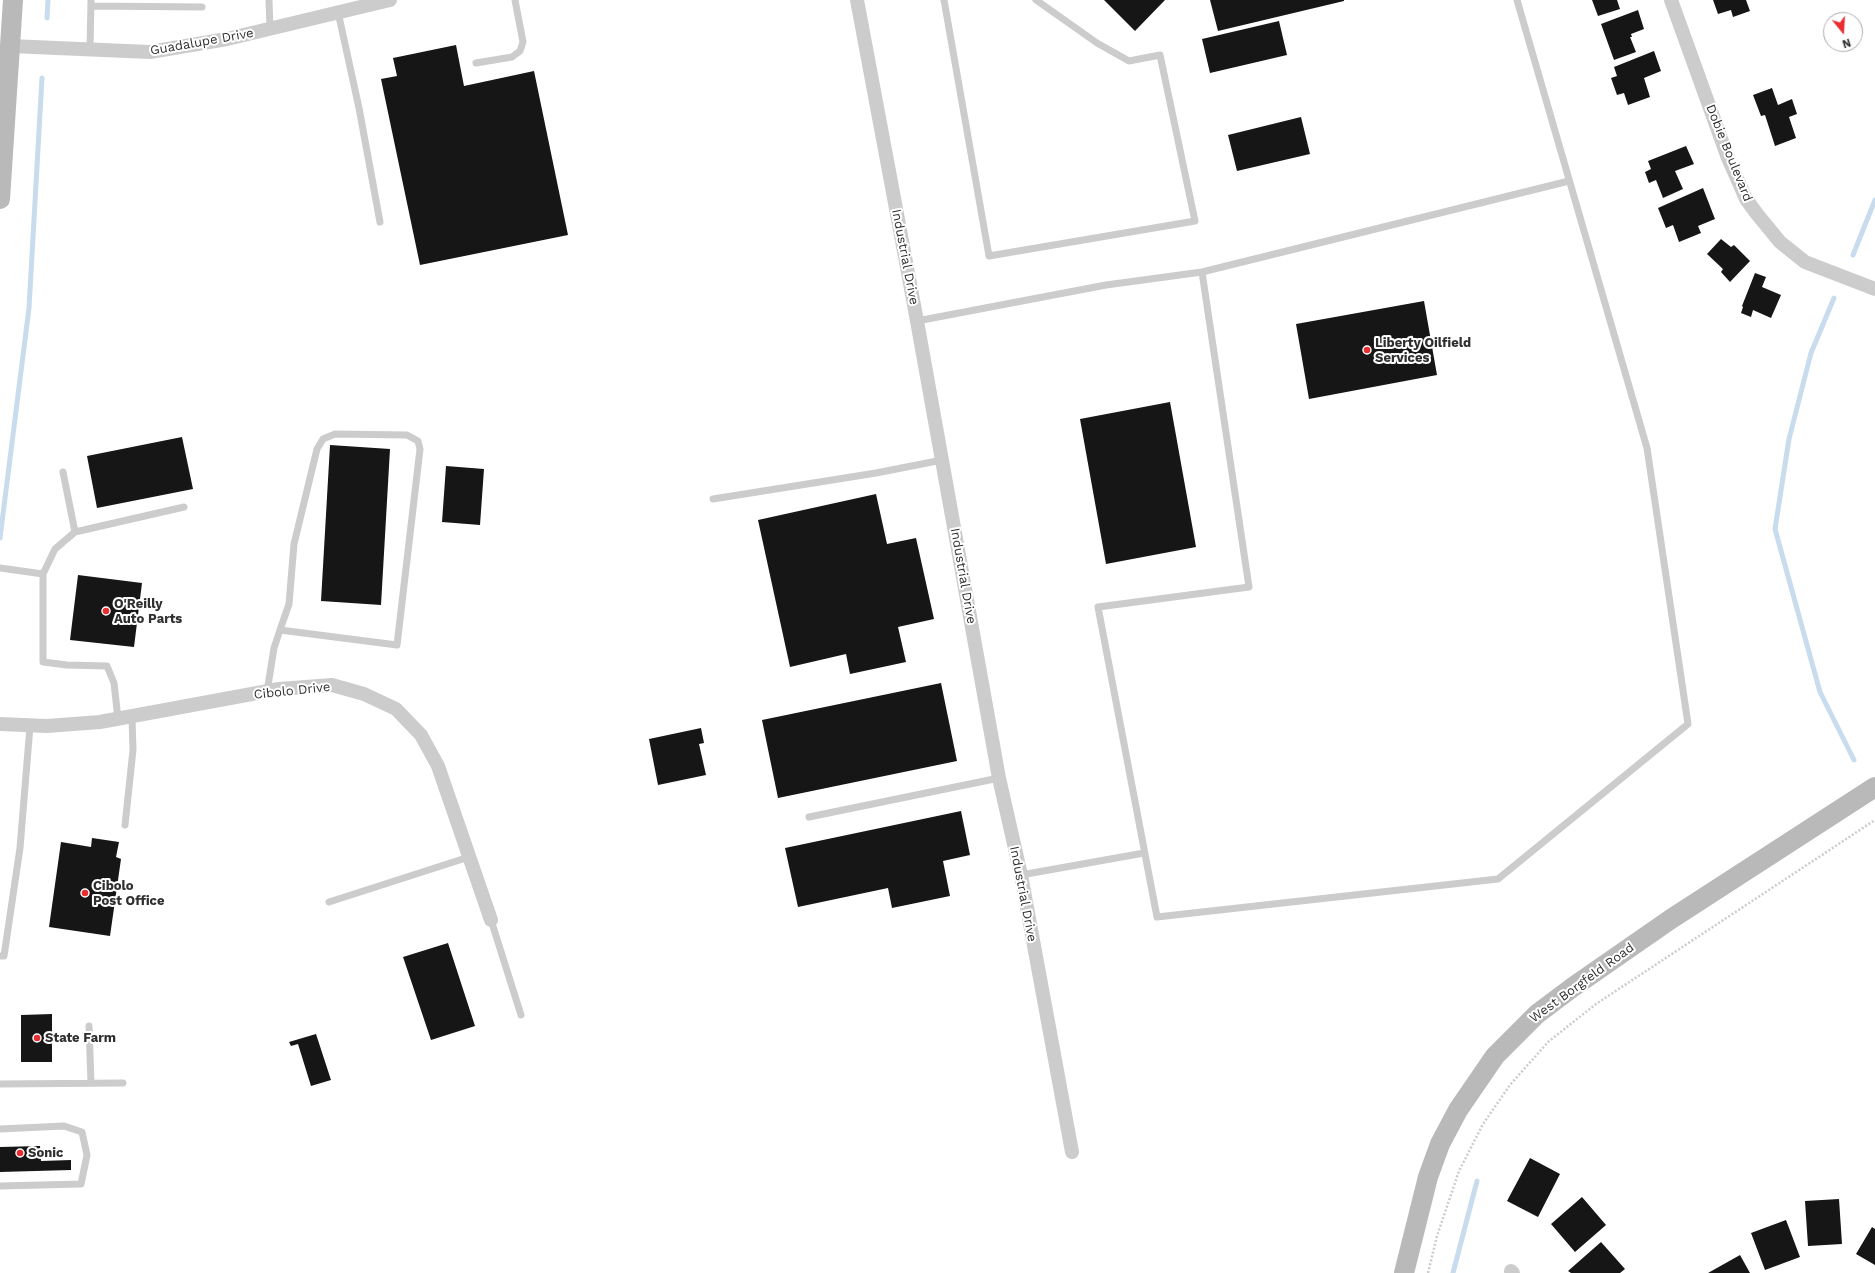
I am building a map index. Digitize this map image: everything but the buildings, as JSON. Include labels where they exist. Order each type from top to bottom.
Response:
[{"type":"street","points":[[0,199],[2,124],[13,0]]},
{"type":"street","name":"Guadalupe Drive","points":[[10,46],[90,51],[150,52],[191,46],[270,29],[390,0]]},
{"type":"street","name":"Industrial Drive","points":[[857,0],[917,321],[999,778],[1020,875],[1072,1152]]},
{"type":"street","name":"Dobie Boulevard","points":[[1671,0],[1728,158],[1746,199],[1780,242],[1805,262],[1875,289]]},
{"type":"street","name":"Cibolo Drive","points":[[0,724],[30,726],[76,725],[132,717],[267,692],[332,685],[364,694],[396,709],[421,735],[438,766],[491,920]]},
{"type":"street","name":"West Borgfeld Road","points":[[1404,1273],[1428,1176],[1440,1144],[1458,1110],[1495,1056],[1537,1014],[1573,987],[1671,919],[1875,787]]},
{"type":"lane","points":[[269,0],[270,29]]},
{"type":"lane","points":[[476,63],[512,57],[520,51],[523,42],[515,0]]},
{"type":"lane","points":[[944,0],[989,256],[1195,221],[1160,55],[1129,61],[1097,43],[1036,0]]},
{"type":"lane","points":[[1202,272],[1248,587],[1098,607],[1157,917],[1498,879],[1688,724],[1646,448],[1517,0]]},
{"type":"lane","points":[[90,51],[91,3],[202,7]]},
{"type":"lane","points":[[338,12],[360,108],[380,222]]},
{"type":"lane","points":[[917,321],[1106,285],[1202,272],[1569,180]]},
{"type":"lane","points":[[267,692],[274,648],[280,630],[289,604],[294,544],[317,449],[323,439],[335,434],[407,435],[418,441],[420,449],[416,487],[396,645],[280,630]]},
{"type":"lane","points":[[713,499],[876,473],[942,460]]},
{"type":"lane","points":[[63,472],[75,532]]},
{"type":"lane","points":[[118,719],[114,683],[107,666],[67,665],[43,662],[43,574],[55,549],[75,532],[184,507]]},
{"type":"lane","points":[[0,568],[43,574]]},
{"type":"lane","points":[[125,825],[133,750],[132,717]]},
{"type":"lane","points":[[0,956],[4,956],[20,848],[30,726]]},
{"type":"lane","points":[[809,817],[999,778]]},
{"type":"lane","points":[[1020,875],[1144,853]]},
{"type":"lane","points":[[328,902],[469,857]]},
{"type":"lane","points":[[491,920],[521,1016]]},
{"type":"lane","points":[[89,1026],[91,1083]]},
{"type":"lane","points":[[0,1084],[124,1083]]},
{"type":"lane","points":[[0,1129],[64,1126],[82,1132],[87,1155],[81,1184],[0,1186]]},
{"type":"path","points":[[1428,1273],[1437,1236],[1459,1170],[1483,1124],[1510,1085],[1548,1042],[1596,1004],[1875,820]]},
{"type":"waterway","points":[[47,18],[48,0]]},
{"type":"waterway","points":[[0,538],[29,308],[42,78]]},
{"type":"waterway","points":[[1853,255],[1875,200]]},
{"type":"waterway","points":[[1834,298],[1811,353],[1789,439],[1775,529],[1820,692],[1854,760]]},
{"type":"waterway","points":[[1453,1273],[1477,1181]]},
{"type":"place","name":"Liberty Oilfield Services","points":[[1367,350]]},
{"type":"place","name":"O'Reilly Auto Parts","points":[[106,611]]},
{"type":"place","name":"Cibolo Post Office","points":[[85,893]]},
{"type":"place","name":"State Farm","points":[[37,1038]]},
{"type":"place","name":"Sonic","points":[[20,1153]]}]
